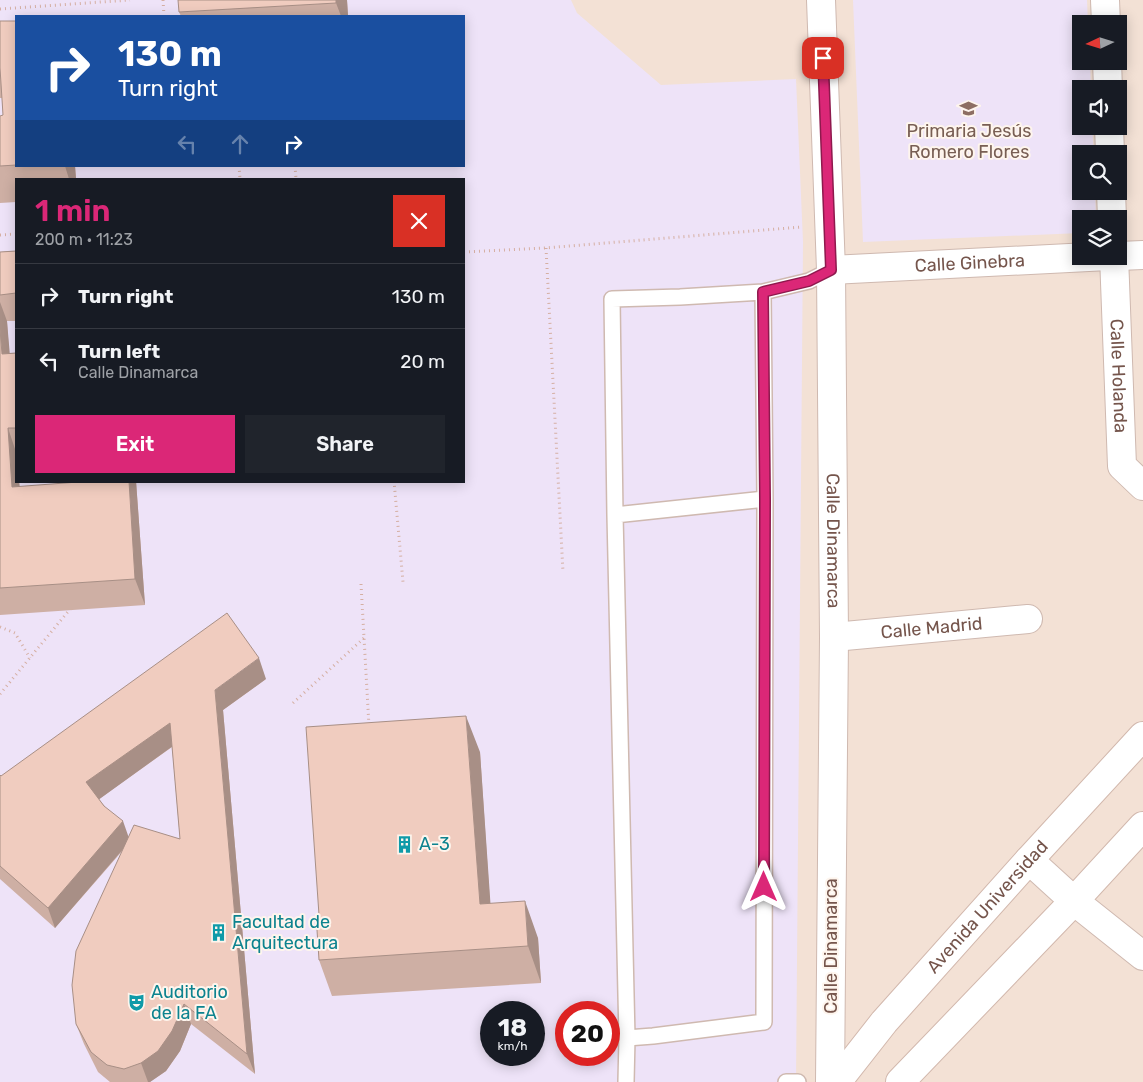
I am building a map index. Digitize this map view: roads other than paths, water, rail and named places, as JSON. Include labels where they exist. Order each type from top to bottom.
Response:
[{"type":"street","name":"Calle Dinamarca","points":[[821,0],[831,270],[834,637],[830,1082]]},
{"type":"street","points":[[1105,0],[1106,15]]},
{"type":"street","points":[[1127,255],[1143,254]]},
{"type":"street","name":"Calle Ginebra","points":[[831,270],[1072,258]]},
{"type":"street","name":"Calle Holanda","points":[[1114,265],[1122,466],[1143,486]]},
{"type":"street","name":"Calle Madrid","points":[[834,637],[1028,619]]},
{"type":"street","name":"Avenida Universidad","points":[[837,1082],[884,1022],[1143,736]]},
{"type":"street","points":[[900,1082],[1074,901],[1143,826]]},
{"type":"street","points":[[1029,860],[1074,901],[1143,956]]},
{"type":"lane","points":[[626,1082],[627,1038],[612,299],[763,292],[809,281],[831,270]]},
{"type":"lane","points":[[627,1038],[764,1022],[765,499],[763,292]]},
{"type":"lane","points":[[615,515],[765,499]]},
{"type":"lane","points":[[786,1082],[798,1082]]},
{"type":"place","name":"Primaria Jesús Romero Flores","points":[[969,108]]},
{"type":"place","name":"A-3","points":[[405,844]]},
{"type":"place","name":"Facultad de Arquitectura","points":[[218,932]]},
{"type":"place","name":"Auditorio de la FA","points":[[137,1002]]}]
